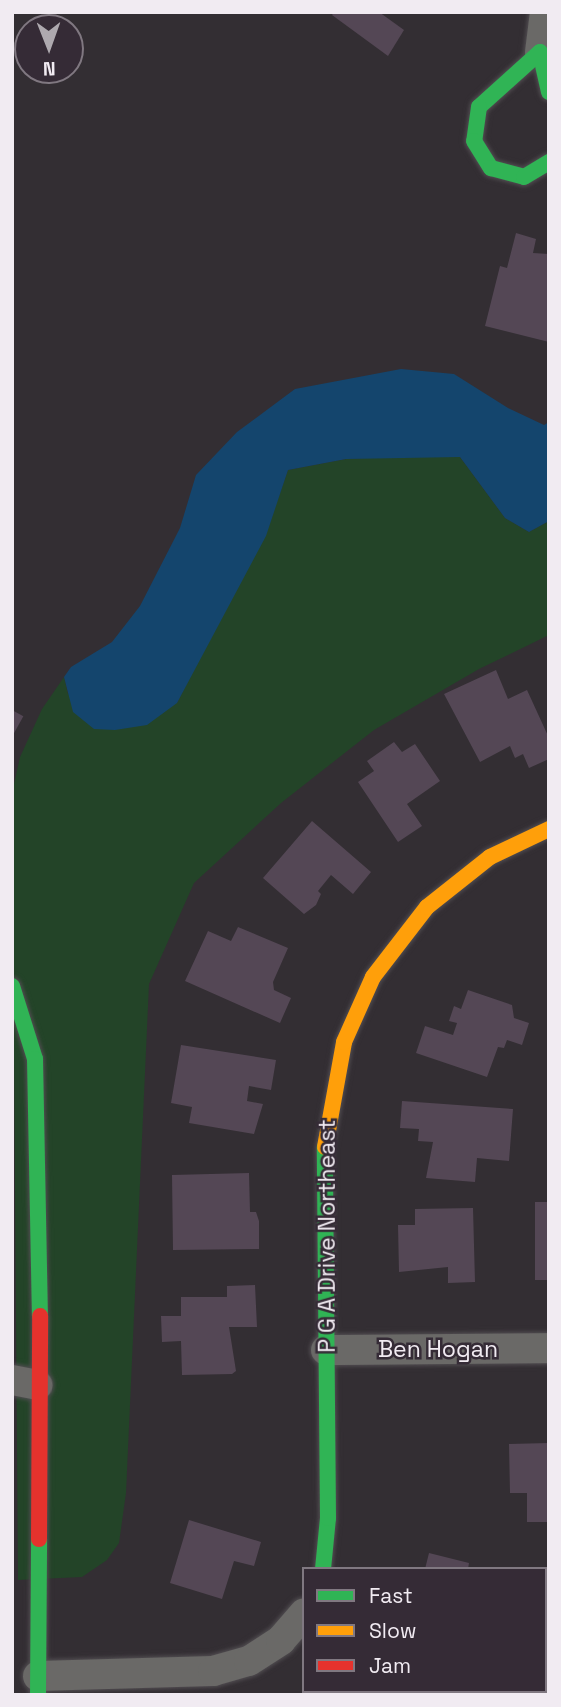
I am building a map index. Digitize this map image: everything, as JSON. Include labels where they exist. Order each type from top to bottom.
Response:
[{"type":"street","points":[[545,12],[540,52],[549,92]]},
{"type":"street","points":[[540,52],[479,107],[474,141],[491,168],[524,177],[549,162]]},
{"type":"street","name":"P G A Drive Northeast","points":[[323,1567],[328,1518],[325,1141],[334,1074],[356,1011],[398,940],[427,907],[491,857],[549,829]]},
{"type":"street","points":[[12,986],[35,1059],[25,1382],[38,1685],[214,1671],[249,1661],[281,1640],[302,1617]]},
{"type":"street","name":"Ben Hogan","points":[[326,1350],[549,1348]]},
{"type":"green space","points":[[422,455],[460,457],[505,518],[529,532],[549,521],[549,635],[479,669],[374,730],[281,803],[194,883],[149,984],[126,1493],[119,1543],[107,1560],[82,1577],[18,1580],[12,793],[20,757],[42,709],[64,677],[68,694],[177,703],[277,501],[288,470],[346,459]]},
{"type":"green space","points":[[547,1689],[549,1695],[462,1695],[547,1693]]},
{"type":"water","points":[[401,369],[454,374],[508,408],[544,425],[549,422],[549,521],[529,532],[505,518],[460,457],[346,459],[288,470],[266,536],[177,703],[147,725],[115,730],[94,729],[73,712],[64,677],[71,667],[112,642],[140,606],[180,528],[196,475],[237,432],[295,389]]},
{"type":"water","points":[[549,1592],[549,1689],[547,1642]]},
{"type":"building","points":[[334,12],[379,12],[404,30],[388,56],[332,15]]},
{"type":"building","points":[[516,233],[536,239],[533,253],[549,254],[549,342],[485,326],[500,266],[507,268]]},
{"type":"building","points":[[496,670],[508,699],[527,690],[549,738],[549,759],[529,768],[523,754],[515,758],[510,746],[480,762],[444,694]]},
{"type":"building","points":[[12,710],[23,716],[12,737]]},
{"type":"building","points":[[394,742],[402,752],[415,744],[440,781],[407,804],[422,826],[398,842],[358,782],[374,771],[367,761]]},
{"type":"building","points":[[312,821],[371,872],[353,894],[331,875],[318,891],[321,894],[316,905],[304,914],[263,878]]},
{"type":"building","points":[[238,927],[288,948],[273,982],[274,990],[291,998],[280,1023],[185,981],[208,931],[231,941]]},
{"type":"building","points":[[468,990],[512,1005],[514,1018],[529,1023],[522,1045],[507,1040],[504,1048],[498,1047],[487,1077],[416,1053],[425,1026],[453,1035],[457,1023],[449,1021],[454,1006],[461,1009]]},
{"type":"building","points":[[181,1045],[276,1060],[271,1090],[249,1086],[247,1101],[263,1104],[254,1134],[189,1123],[192,1107],[171,1103]]},
{"type":"building","points":[[402,1101],[513,1109],[509,1161],[477,1158],[475,1182],[426,1178],[433,1142],[418,1141],[419,1129],[400,1128]]},
{"type":"building","points":[[249,1173],[250,1212],[256,1212],[259,1221],[259,1249],[173,1250],[172,1175]]},
{"type":"building","points":[[535,1202],[549,1202],[549,1280],[535,1280]]},
{"type":"building","points":[[473,1208],[475,1282],[448,1283],[448,1267],[399,1272],[398,1225],[415,1225],[415,1209]]},
{"type":"building","points":[[255,1285],[257,1327],[229,1327],[236,1371],[232,1374],[182,1375],[181,1341],[162,1342],[161,1316],[181,1316],[181,1297],[227,1297],[227,1286]]},
{"type":"building","points":[[549,1443],[549,1522],[527,1522],[527,1493],[510,1493],[509,1444]]},
{"type":"building","points":[[189,1520],[261,1542],[254,1566],[234,1561],[222,1599],[170,1583]]},
{"type":"building","points":[[429,1553],[469,1563],[468,1567],[426,1567]]},
{"type":"building","points":[[350,1693],[428,1693],[427,1695],[349,1695]]},
{"type":"traffic: fast","points":[[549,92],[540,52],[479,107],[474,141],[491,168],[524,177],[549,162]]},
{"type":"traffic: fast","points":[[12,986],[35,1059],[40,1316]]},
{"type":"traffic: fast","points":[[323,1567],[328,1518],[325,1147]]},
{"type":"traffic: fast","points":[[38,1695],[39,1539]]},
{"type":"traffic: slow","points":[[325,1147],[344,1042],[373,977],[427,907],[490,857],[549,829]]},
{"type":"traffic: jam","points":[[39,1539],[40,1316]]}]
